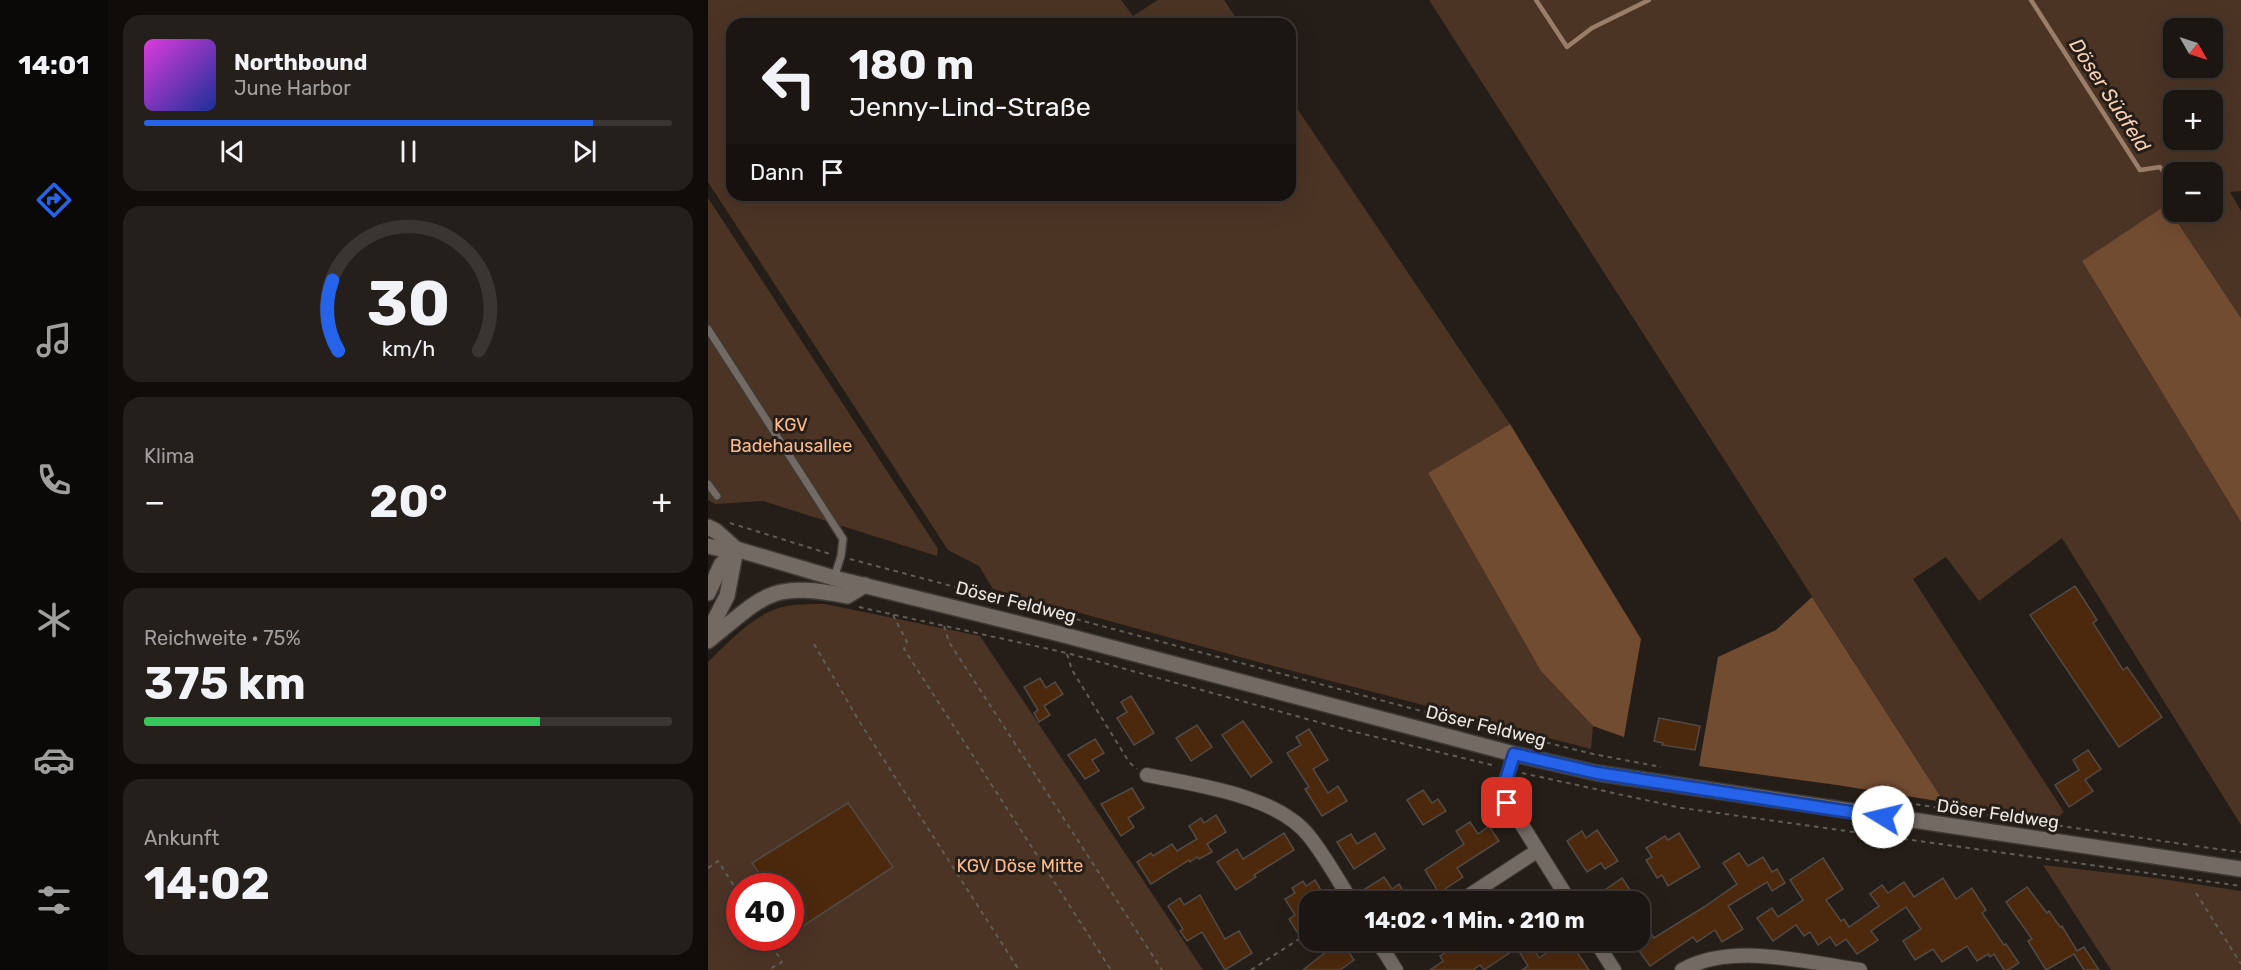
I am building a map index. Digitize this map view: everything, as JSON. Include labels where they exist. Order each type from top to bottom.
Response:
[{"type":"street","points":[[708,527],[736,549]]},
{"type":"street","points":[[708,546],[736,549]]},
{"type":"street","points":[[708,594],[721,565],[736,549]]},
{"type":"street","points":[[708,633],[727,596],[736,549]]},
{"type":"street","name":"Döser Feldweg","points":[[736,549],[834,578],[1072,637],[1514,754],[1597,773],[2241,869]]},
{"type":"street","points":[[708,641],[739,613],[770,594],[804,589],[847,596],[865,585]]},
{"type":"street","points":[[1514,754],[1502,793],[1563,891]]},
{"type":"street","points":[[1146,775],[1252,800],[1288,816],[1308,835],[1345,891]]},
{"type":"street","points":[[1476,891],[1537,851]]},
{"type":"street","points":[[1384,951],[1396,970]]},
{"type":"street","points":[[1602,951],[1614,970]]},
{"type":"street","points":[[1682,970],[1709,959],[1744,956],[1860,970]]},
{"type":"lane","points":[[708,329],[843,539],[841,556],[834,578]]},
{"type":"lane","points":[[708,484],[717,496]]},
{"type":"path","points":[[727,522],[784,541],[1459,721],[1593,754],[1662,767]]},
{"type":"path","points":[[1111,970],[904,649],[907,642],[893,614],[944,626],[950,642],[1162,970]]},
{"type":"path","points":[[814,644],[859,721],[1020,970]]},
{"type":"path","points":[[1067,653],[1071,670],[1129,762],[1146,775]]},
{"type":"path","points":[[1903,803],[2241,852]]},
{"type":"path","points":[[708,868],[718,861],[726,873]]},
{"type":"path","points":[[2196,893],[2241,964]]},
{"type":"path","points":[[1251,970],[1299,939]]},
{"type":"path","points":[[768,970],[782,962],[775,951]]},
{"type":"green space","points":[[708,0],[1121,0],[1133,16],[1158,0],[1224,0],[1236,18],[726,18],[726,201],[1296,201],[1296,107],[1510,424],[1428,473],[1541,670],[1593,726],[1591,749],[1262,663],[993,589],[979,566],[948,550],[708,182]]},
{"type":"green space","points":[[1429,0],[2241,0],[2241,191],[2230,192],[2241,211],[2241,318],[2177,222],[2223,222],[2223,162],[2163,162],[2163,207],[2082,261],[2241,522],[2241,825],[2062,538],[1979,601],[1946,557],[1913,579],[2064,812],[2057,818],[1944,802]]},
{"type":"green space","name":"KGV Badehausallee","points":[[708,198],[938,549],[937,556],[763,501],[715,504],[708,500]]},
{"type":"green space","name":"KGV Döse Mitte","points":[[801,604],[825,604],[980,636],[1203,970],[708,970],[708,662],[744,628],[764,614],[775,609]]},
{"type":"green space","points":[[2043,865],[2241,891],[2241,970],[2111,970]]},
{"type":"shaded area","points":[[2163,207],[2163,222],[2177,222],[2241,318],[2241,522],[2082,261]]},
{"type":"shaded area","points":[[1510,424],[1641,639],[1624,737],[1593,726],[1541,671],[1428,473]]},
{"type":"shaded area","points":[[1812,597],[1944,802],[1699,766],[1718,657],[1776,630]]},
{"type":"building","points":[[2075,586],[2097,620],[2093,623],[2123,670],[2127,667],[2162,717],[2119,747],[2030,615]]},
{"type":"building","points":[[1040,678],[1046,688],[1055,682],[1063,694],[1044,706],[1050,715],[1039,722],[1034,713],[1038,710],[1024,687]]},
{"type":"building","points":[[1131,696],[1154,733],[1134,745],[1117,718],[1127,712],[1121,702]]},
{"type":"building","points":[[1659,718],[1700,726],[1695,750],[1662,745],[1663,743],[1654,741]]},
{"type":"building","points":[[1243,721],[1272,762],[1251,777],[1222,735]]},
{"type":"building","points":[[1197,725],[1212,747],[1191,761],[1176,738]]},
{"type":"building","points":[[1309,729],[1328,760],[1313,769],[1328,793],[1338,786],[1347,801],[1322,816],[1305,789],[1309,787],[1287,753],[1301,745],[1296,737]]},
{"type":"building","points":[[1095,739],[1104,753],[1092,760],[1099,771],[1085,779],[1068,755]]},
{"type":"building","points":[[2088,750],[2101,769],[2085,780],[2093,791],[2069,807],[2055,785],[2079,770],[2073,760]]},
{"type":"building","points":[[1132,788],[1144,808],[1128,818],[1134,827],[1121,836],[1101,804]]},
{"type":"building","points":[[1423,790],[1432,803],[1438,799],[1446,811],[1423,825],[1407,800]]},
{"type":"building","points":[[848,803],[893,867],[804,925],[804,873],[759,873],[752,863]]},
{"type":"building","points":[[1216,815],[1226,832],[1207,844],[1212,852],[1199,859],[1197,857],[1190,862],[1189,860],[1151,884],[1137,862],[1151,853],[1153,856],[1172,844],[1177,851],[1197,839],[1189,826],[1201,818],[1204,823]]},
{"type":"building","points":[[1470,822],[1478,834],[1489,826],[1499,841],[1457,868],[1463,877],[1442,891],[1438,891],[1425,870],[1464,844],[1456,831]]},
{"type":"building","points":[[1597,830],[1618,861],[1605,869],[1601,863],[1587,872],[1567,841],[1582,831],[1586,838]]},
{"type":"building","points":[[1284,833],[1294,850],[1254,875],[1256,877],[1236,890],[1217,862],[1237,849],[1243,859]]},
{"type":"building","points":[[1375,833],[1385,849],[1354,869],[1337,842],[1351,834],[1357,844]]},
{"type":"building","points":[[1679,833],[1700,867],[1668,886],[1662,875],[1657,878],[1646,860],[1652,857],[1646,848],[1665,836],[1668,840]]},
{"type":"building","points":[[1739,853],[1748,866],[1763,857],[1772,872],[1777,869],[1785,883],[1772,891],[1767,882],[1728,906],[1743,929],[1722,942],[1715,930],[1697,942],[1693,937],[1650,966],[1639,951],[1650,951],[1650,932],[1654,938],[1737,884],[1723,863]]},
{"type":"building","points":[[1823,858],[1843,889],[1826,900],[1841,921],[1844,919],[1849,927],[1879,906],[1870,894],[1882,885],[1888,893],[1904,882],[1914,897],[1943,878],[1956,899],[1972,888],[1986,910],[1982,913],[2019,963],[2004,970],[1994,954],[1990,957],[1988,954],[1977,961],[1967,946],[1942,962],[1933,949],[1915,960],[1903,941],[1921,929],[1906,907],[1871,931],[1878,940],[1857,954],[1846,939],[1836,946],[1830,937],[1818,945],[1810,932],[1804,936],[1796,925],[1773,941],[1757,918],[1772,908],[1778,917],[1803,900],[1790,880]]},
{"type":"building","points":[[1384,877],[1392,889],[1399,884],[1403,891],[1366,891],[1365,889]]},
{"type":"building","points":[[1622,878],[1631,891],[1606,891]]},
{"type":"building","points":[[1315,880],[1322,891],[1299,891],[1299,931],[1297,932],[1289,919],[1295,915],[1285,899],[1295,893],[1292,888],[1303,881],[1306,886]]},
{"type":"building","points":[[2027,887],[2047,913],[2049,911],[2060,927],[2062,926],[2077,951],[2084,947],[2099,970],[2084,970],[2074,954],[2046,970],[2028,941],[2032,939],[2006,902]]},
{"type":"building","points":[[1200,895],[1225,939],[1239,931],[1252,953],[1225,970],[1202,932],[1187,941],[1180,931],[1183,929],[1168,906],[1180,898],[1184,905]]},
{"type":"building","points":[[1327,951],[1348,951],[1354,960],[1340,970],[1303,970]]},
{"type":"building","points":[[1448,951],[1512,951],[1484,970],[1480,965],[1473,970],[1430,970],[1443,961],[1440,956]]},
{"type":"building","points":[[1519,951],[1535,951],[1539,958],[1549,951],[1576,951],[1589,970],[1522,970],[1528,966]]},
{"type":"waterway","points":[[1536,0],[1567,47],[1592,28],[1649,0]]},
{"type":"waterway","name":"Döser Südfeld","points":[[2031,0],[2140,170],[2160,167],[2163,171]]},
{"type":"route","points":[[1507,803],[1502,793],[1514,754],[1597,773],[1883,817]]}]
